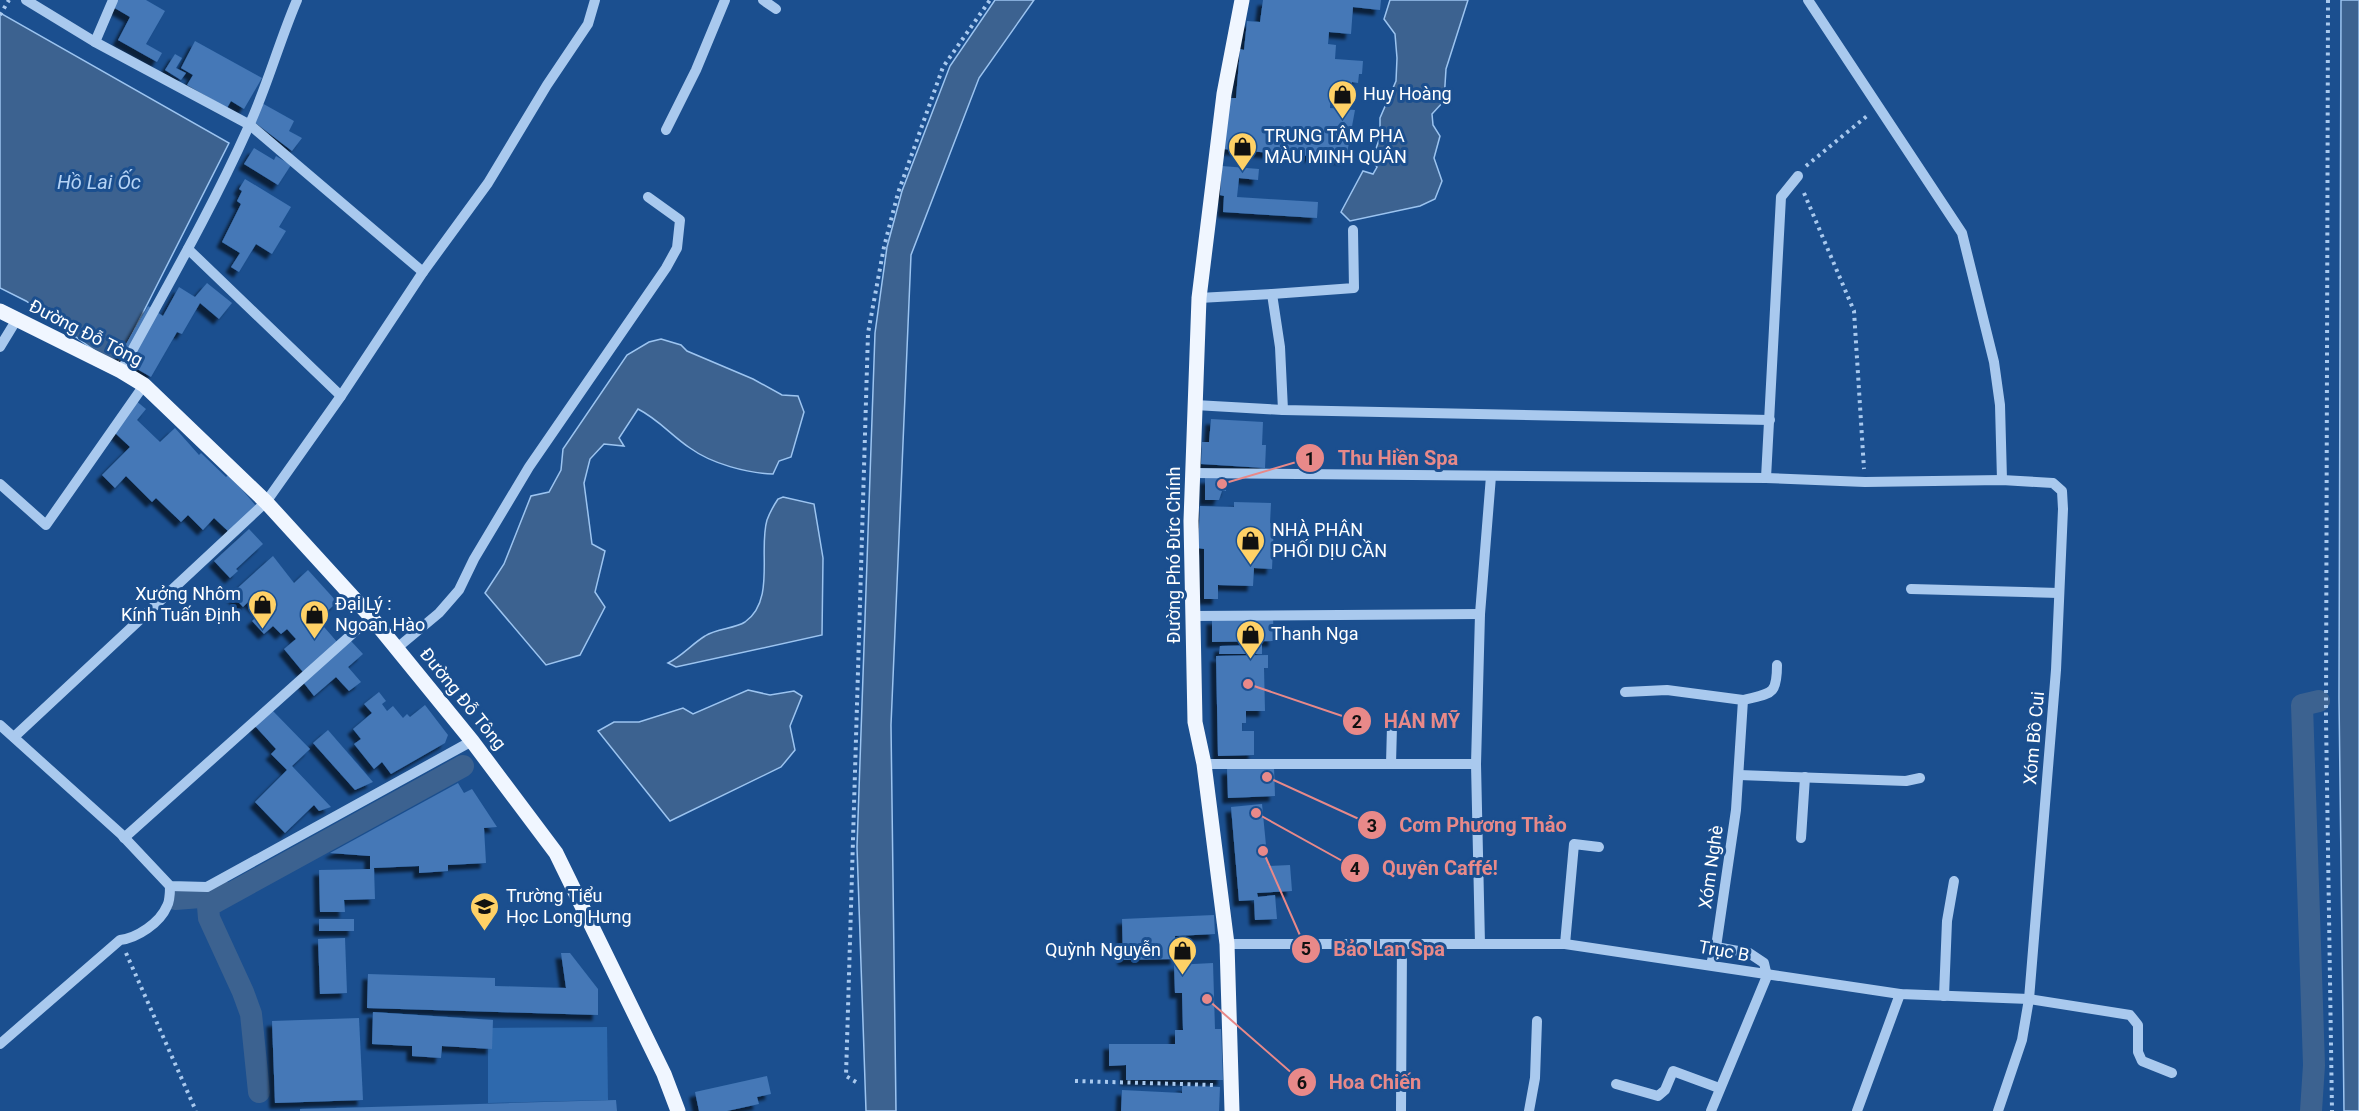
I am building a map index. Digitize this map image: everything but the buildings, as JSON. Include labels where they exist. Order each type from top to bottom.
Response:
[{"type":"main road","name":"Đường Phó Đức Chính","points":[[1232,1111],[1227,944],[1204,764],[1195,722],[1193,473],[1199,298],[1224,93],[1242,0]]},
{"type":"main road","name":"Đường Đỗ Tông","points":[[0,311],[121,370],[144,385],[266,502],[371,617],[472,741],[556,853],[664,1074],[678,1111]]},
{"type":"street","points":[[26,0],[95,42],[250,125],[423,272]]},
{"type":"street","points":[[95,42],[113,0]]},
{"type":"street","points":[[121,370],[188,249],[250,125],[278,44],[297,0]]},
{"type":"street","points":[[14,737],[266,502],[341,396],[423,272],[488,183],[547,85],[588,24],[595,0]]},
{"type":"street","points":[[666,130],[696,70],[725,0]]},
{"type":"street","points":[[763,0],[776,9]]},
{"type":"street","points":[[1193,473],[1766,478],[1865,482],[2002,480],[2000,405],[1994,362],[1962,233],[1808,0]]},
{"type":"street","points":[[1766,478],[1781,197],[1797,176]]},
{"type":"street","points":[[397,648],[440,613],[459,590],[474,559],[529,467],[666,268],[677,248],[680,220],[648,197]]},
{"type":"street","points":[[1199,298],[1354,288],[1353,230]]},
{"type":"street","points":[[188,249],[341,396]]},
{"type":"street","points":[[1272,294],[1280,347],[1282,410]]},
{"type":"street","points":[[0,347],[18,320]]},
{"type":"street","points":[[0,484],[46,525],[144,385]]},
{"type":"street","points":[[1195,405],[1282,410],[1770,420]]},
{"type":"street","points":[[1480,944],[1476,764],[1480,614],[1491,476]]},
{"type":"street","name":"Xóm Bồ Cui","points":[[1998,1111],[2022,1040],[2029,999],[2056,670],[2063,509],[2062,491],[2053,483],[2002,480]]},
{"type":"street","points":[[1911,589],[2059,592]]},
{"type":"street","points":[[1193,616],[1480,614]]},
{"type":"street","points":[[124,838],[371,617]]},
{"type":"street","points":[[1625,692],[1667,690],[1743,700],[1773,691],[1777,687],[1777,665]]},
{"type":"street","name":"Xóm Nghè","points":[[1711,964],[1716,946],[1736,810],[1743,700]]},
{"type":"street","points":[[0,725],[124,838],[170,886],[207,887],[472,741]]},
{"type":"street","points":[[1391,764],[1392,726]]},
{"type":"street","points":[[1204,764],[1476,764]]},
{"type":"street","points":[[1738,775],[1906,781],[1920,778]]},
{"type":"street","points":[[1801,838],[1805,777]]},
{"type":"street","points":[[1565,944],[1574,844],[1599,847]]},
{"type":"street","points":[[1944,996],[1947,921],[1954,881]]},
{"type":"street","points":[[0,1044],[120,940],[130,939],[159,919],[168,905],[170,886]]},
{"type":"street","name":"Trục B","points":[[1227,944],[1565,944],[1711,964],[1767,976],[1900,994],[2029,999],[2130,1015],[2138,1025],[2138,1052],[2142,1061],[2172,1073]]},
{"type":"street","points":[[1401,1111],[1402,945]]},
{"type":"street","points":[[1711,1111],[1767,976],[1764,963],[1749,953],[1716,946]]},
{"type":"street","points":[[1857,1111],[1900,994]]},
{"type":"street","points":[[1529,1111],[1534,1078],[1537,1021]]},
{"type":"street","points":[[1616,1084],[1658,1096],[1665,1090],[1673,1071],[1719,1088]]},
{"type":"path","points":[[0,15],[9,0]]},
{"type":"path","points":[[856,1082],[846,1076],[868,333],[884,247],[898,193],[943,68],[990,0]]},
{"type":"path","points":[[2328,0],[2326,719],[2332,1111]]},
{"type":"path","points":[[1865,482],[1854,311],[1797,176],[1877,107]]},
{"type":"path","points":[[120,940],[196,1111]]},
{"type":"path","points":[[1075,1081],[1230,1086]]},
{"type":"shaded area","points":[[607,1027],[608,1100],[488,1103],[488,1028]]},
{"type":"water","points":[[995,0],[1034,0],[979,78],[911,255],[891,725],[896,1111],[866,1111],[857,847],[875,333],[887,247],[902,191],[950,66]]},
{"type":"water","points":[[1390,0],[1468,0],[1446,69],[1444,101],[1432,114],[1433,125],[1440,136],[1434,158],[1442,181],[1435,199],[1420,206],[1350,221],[1341,212],[1363,171],[1373,174],[1377,167],[1372,160],[1380,137],[1380,118],[1396,81],[1395,34],[1384,19]]},
{"type":"water","points":[[2341,0],[2359,0],[2359,1111],[2344,1111],[2339,698]]},
{"type":"water","name":"Hồ Lai Ốc","points":[[0,13],[229,143],[116,366],[26,301],[0,288]]},
{"type":"water","points":[[661,339],[681,345],[687,351],[753,379],[782,395],[798,396],[804,412],[791,457],[779,461],[773,474],[730,467],[699,454],[638,409],[619,438],[624,446],[604,444],[590,459],[584,483],[592,544],[605,551],[595,592],[605,607],[580,655],[546,665],[485,593],[504,564],[531,496],[549,492],[561,470],[563,449],[627,355],[649,342]]},
{"type":"water","points":[[783,497],[814,504],[823,558],[822,635],[676,667],[668,663],[705,636],[741,624],[754,613],[763,588],[767,520],[778,499]]},
{"type":"water","points":[[748,690],[770,695],[794,691],[802,696],[790,726],[795,750],[781,767],[670,821],[598,731],[614,722],[639,722],[683,708],[693,714]]},
{"type":"waterway","points":[[2311,1111],[2314,1065],[2302,705],[2319,701]]},
{"type":"waterway","points":[[259,1092],[251,1014],[209,918],[208,906],[463,766]]},
{"type":"waterway","points":[[175,899],[223,892]]},
{"type":"place","name":"Huy Hoàng","points":[[1342,120]]},
{"type":"place","name":"TRUNG TÂM PHA MÀU MINH QUÂN","points":[[1243,172]]},
{"type":"place","name":"Thu Hiền Spa","points":[[1222,484]]},
{"type":"place","name":"NHÀ PHÂN PHỐI DỊU CẦN","points":[[1251,566]]},
{"type":"place","name":"Xưởng Nhôm Kính Tuấn Định","points":[[262,630]]},
{"type":"place","name":"Đại Lý : Ngoan Hào","points":[[314,640]]},
{"type":"place","name":"Thanh Nga","points":[[1250,660]]},
{"type":"place","name":"HÁN MỸ","points":[[1248,684]]},
{"type":"place","name":"Cơm Phương Thảo","points":[[1267,777]]},
{"type":"place","name":"Quyên Caffé!","points":[[1256,813]]},
{"type":"place","name":"Bảo Lan Spa","points":[[1263,851]]},
{"type":"place","name":"Trường Tiểu Học Long Hưng","points":[[485,932]]},
{"type":"place","name":"Quỳnh Nguyễn","points":[[1182,976]]},
{"type":"place","name":"Hoa Chiến","points":[[1207,999]]}]
